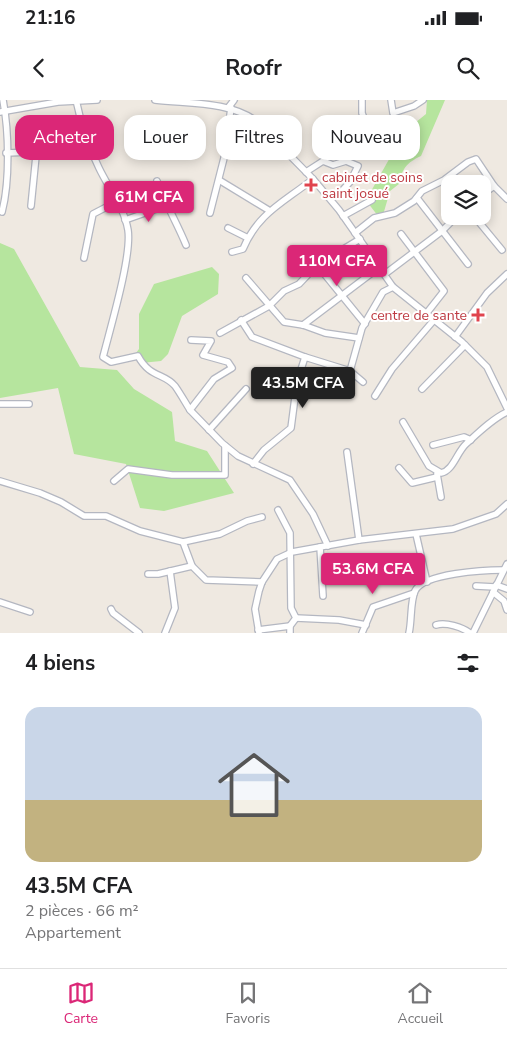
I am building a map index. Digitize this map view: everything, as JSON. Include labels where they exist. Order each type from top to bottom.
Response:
[{"type":"street","points":[[2,212],[7,193],[2,112],[3,100]]},
{"type":"street","points":[[2,112],[76,100],[97,100]]},
{"type":"street","points":[[76,100],[84,133],[99,169],[118,201],[128,233],[125,265],[103,357],[111,362],[138,356],[143,365],[153,374],[174,384],[190,410],[225,446],[253,464],[290,480],[313,514],[328,546]]},
{"type":"street","points":[[155,100],[230,108],[246,113],[256,121],[314,179],[381,266],[393,286],[465,345],[487,367],[504,396],[507,408]]},
{"type":"street","points":[[210,213],[219,180],[230,108],[234,100]]},
{"type":"street","points":[[362,100],[363,115]]},
{"type":"street","points":[[391,100],[393,113],[414,106],[423,100]]},
{"type":"street","points":[[6,153],[32,152],[36,156],[31,206]]},
{"type":"street","points":[[451,175],[468,162],[476,159],[487,175]]},
{"type":"street","points":[[306,172],[323,161],[333,165],[346,161],[358,166],[350,182],[339,194]]},
{"type":"street","points":[[232,252],[243,249],[246,238],[262,217],[314,179]]},
{"type":"street","points":[[219,180],[270,211]]},
{"type":"street","points":[[157,181],[166,206],[178,226],[186,245]]},
{"type":"street","points":[[355,232],[374,218],[395,213],[416,198],[422,191],[441,182]]},
{"type":"street","points":[[491,182],[507,199]]},
{"type":"street","points":[[416,198],[468,264]]},
{"type":"street","points":[[344,216],[372,200]]},
{"type":"street","points":[[84,258],[93,214],[118,201]]},
{"type":"street","points":[[125,220],[166,206]]},
{"type":"street","points":[[385,274],[449,225]]},
{"type":"street","points":[[481,225],[502,250]]},
{"type":"street","points":[[228,228],[246,238]]},
{"type":"street","points":[[402,234],[444,291],[426,314]]},
{"type":"street","points":[[220,333],[269,306],[284,290],[299,284],[317,265],[360,239]]},
{"type":"street","points":[[317,265],[364,324]]},
{"type":"street","points":[[303,325],[381,266]]},
{"type":"street","points":[[455,337],[487,293],[507,274]]},
{"type":"street","points":[[246,278],[284,322],[303,325],[326,333],[359,338]]},
{"type":"street","points":[[350,370],[364,324],[383,292],[393,286]]},
{"type":"street","points":[[241,320],[252,337],[305,357],[350,370],[363,382]]},
{"type":"street","points":[[375,396],[392,369],[434,320]]},
{"type":"street","points":[[190,410],[214,379],[232,368],[228,362],[203,355],[210,341],[191,340]]},
{"type":"street","points":[[422,389],[465,345]]},
{"type":"street","points":[[253,464],[264,450],[291,428],[296,382],[305,357]]},
{"type":"street","points":[[209,430],[246,389]]},
{"type":"street","points":[[0,404],[29,404]]},
{"type":"street","points":[[399,468],[412,483],[445,472],[465,445],[500,415],[507,412]]},
{"type":"street","points":[[403,422],[428,466],[437,475],[441,497]]},
{"type":"street","points":[[433,445],[464,438],[471,440]]},
{"type":"street","points":[[114,481],[128,469],[172,475],[225,475],[225,446]]},
{"type":"street","points":[[347,452],[359,540]]},
{"type":"street","points":[[0,481],[40,493],[61,502],[84,516],[106,516],[140,531],[183,542],[220,534],[247,521],[262,517]]},
{"type":"street","points":[[290,626],[259,631],[255,609],[262,582],[277,559],[292,552],[359,540],[453,529],[496,514],[507,504]]},
{"type":"street","points":[[278,510],[290,533],[292,552],[291,608],[296,618]]},
{"type":"street","points":[[416,534],[427,582]]},
{"type":"street","points":[[183,542],[192,566],[206,580],[262,582]]},
{"type":"street","points":[[320,547],[323,596]]},
{"type":"street","points":[[436,625],[442,624],[464,629],[471,633],[507,564]]},
{"type":"street","points":[[148,574],[192,566]]},
{"type":"street","points":[[409,633],[414,593],[417,588],[427,582],[469,572],[503,570]]},
{"type":"street","points":[[165,633],[175,608],[170,571]]},
{"type":"street","points":[[476,586],[507,589]]},
{"type":"street","points":[[495,588],[504,601],[507,610]]},
{"type":"street","points":[[362,633],[373,607],[414,593]]},
{"type":"street","points":[[0,602],[30,612]]},
{"type":"street","points":[[111,609],[113,613],[138,633]]},
{"type":"street","points":[[296,618],[340,620],[366,625]]},
{"type":"street","points":[[290,633],[290,626],[296,618]]},
{"type":"green space","points":[[427,100],[445,100],[420,157],[420,119],[426,114]]},
{"type":"green space","points":[[389,160],[414,160],[406,167],[399,184],[390,191],[383,215],[378,216],[368,203],[370,193]]},
{"type":"green space","points":[[0,243],[14,249],[80,367],[117,370],[134,389],[172,412],[175,441],[207,451],[234,493],[164,511],[140,508],[126,464],[74,454],[58,388],[0,398]]},
{"type":"green space","points":[[212,267],[219,274],[218,294],[182,316],[168,354],[161,361],[141,363],[133,357],[139,349],[139,314],[154,284]]},
{"type":"place","name":"cabinet de soins saint josué","points":[[311,185]]},
{"type":"place","name":"centre de sante","points":[[478,315]]}]
